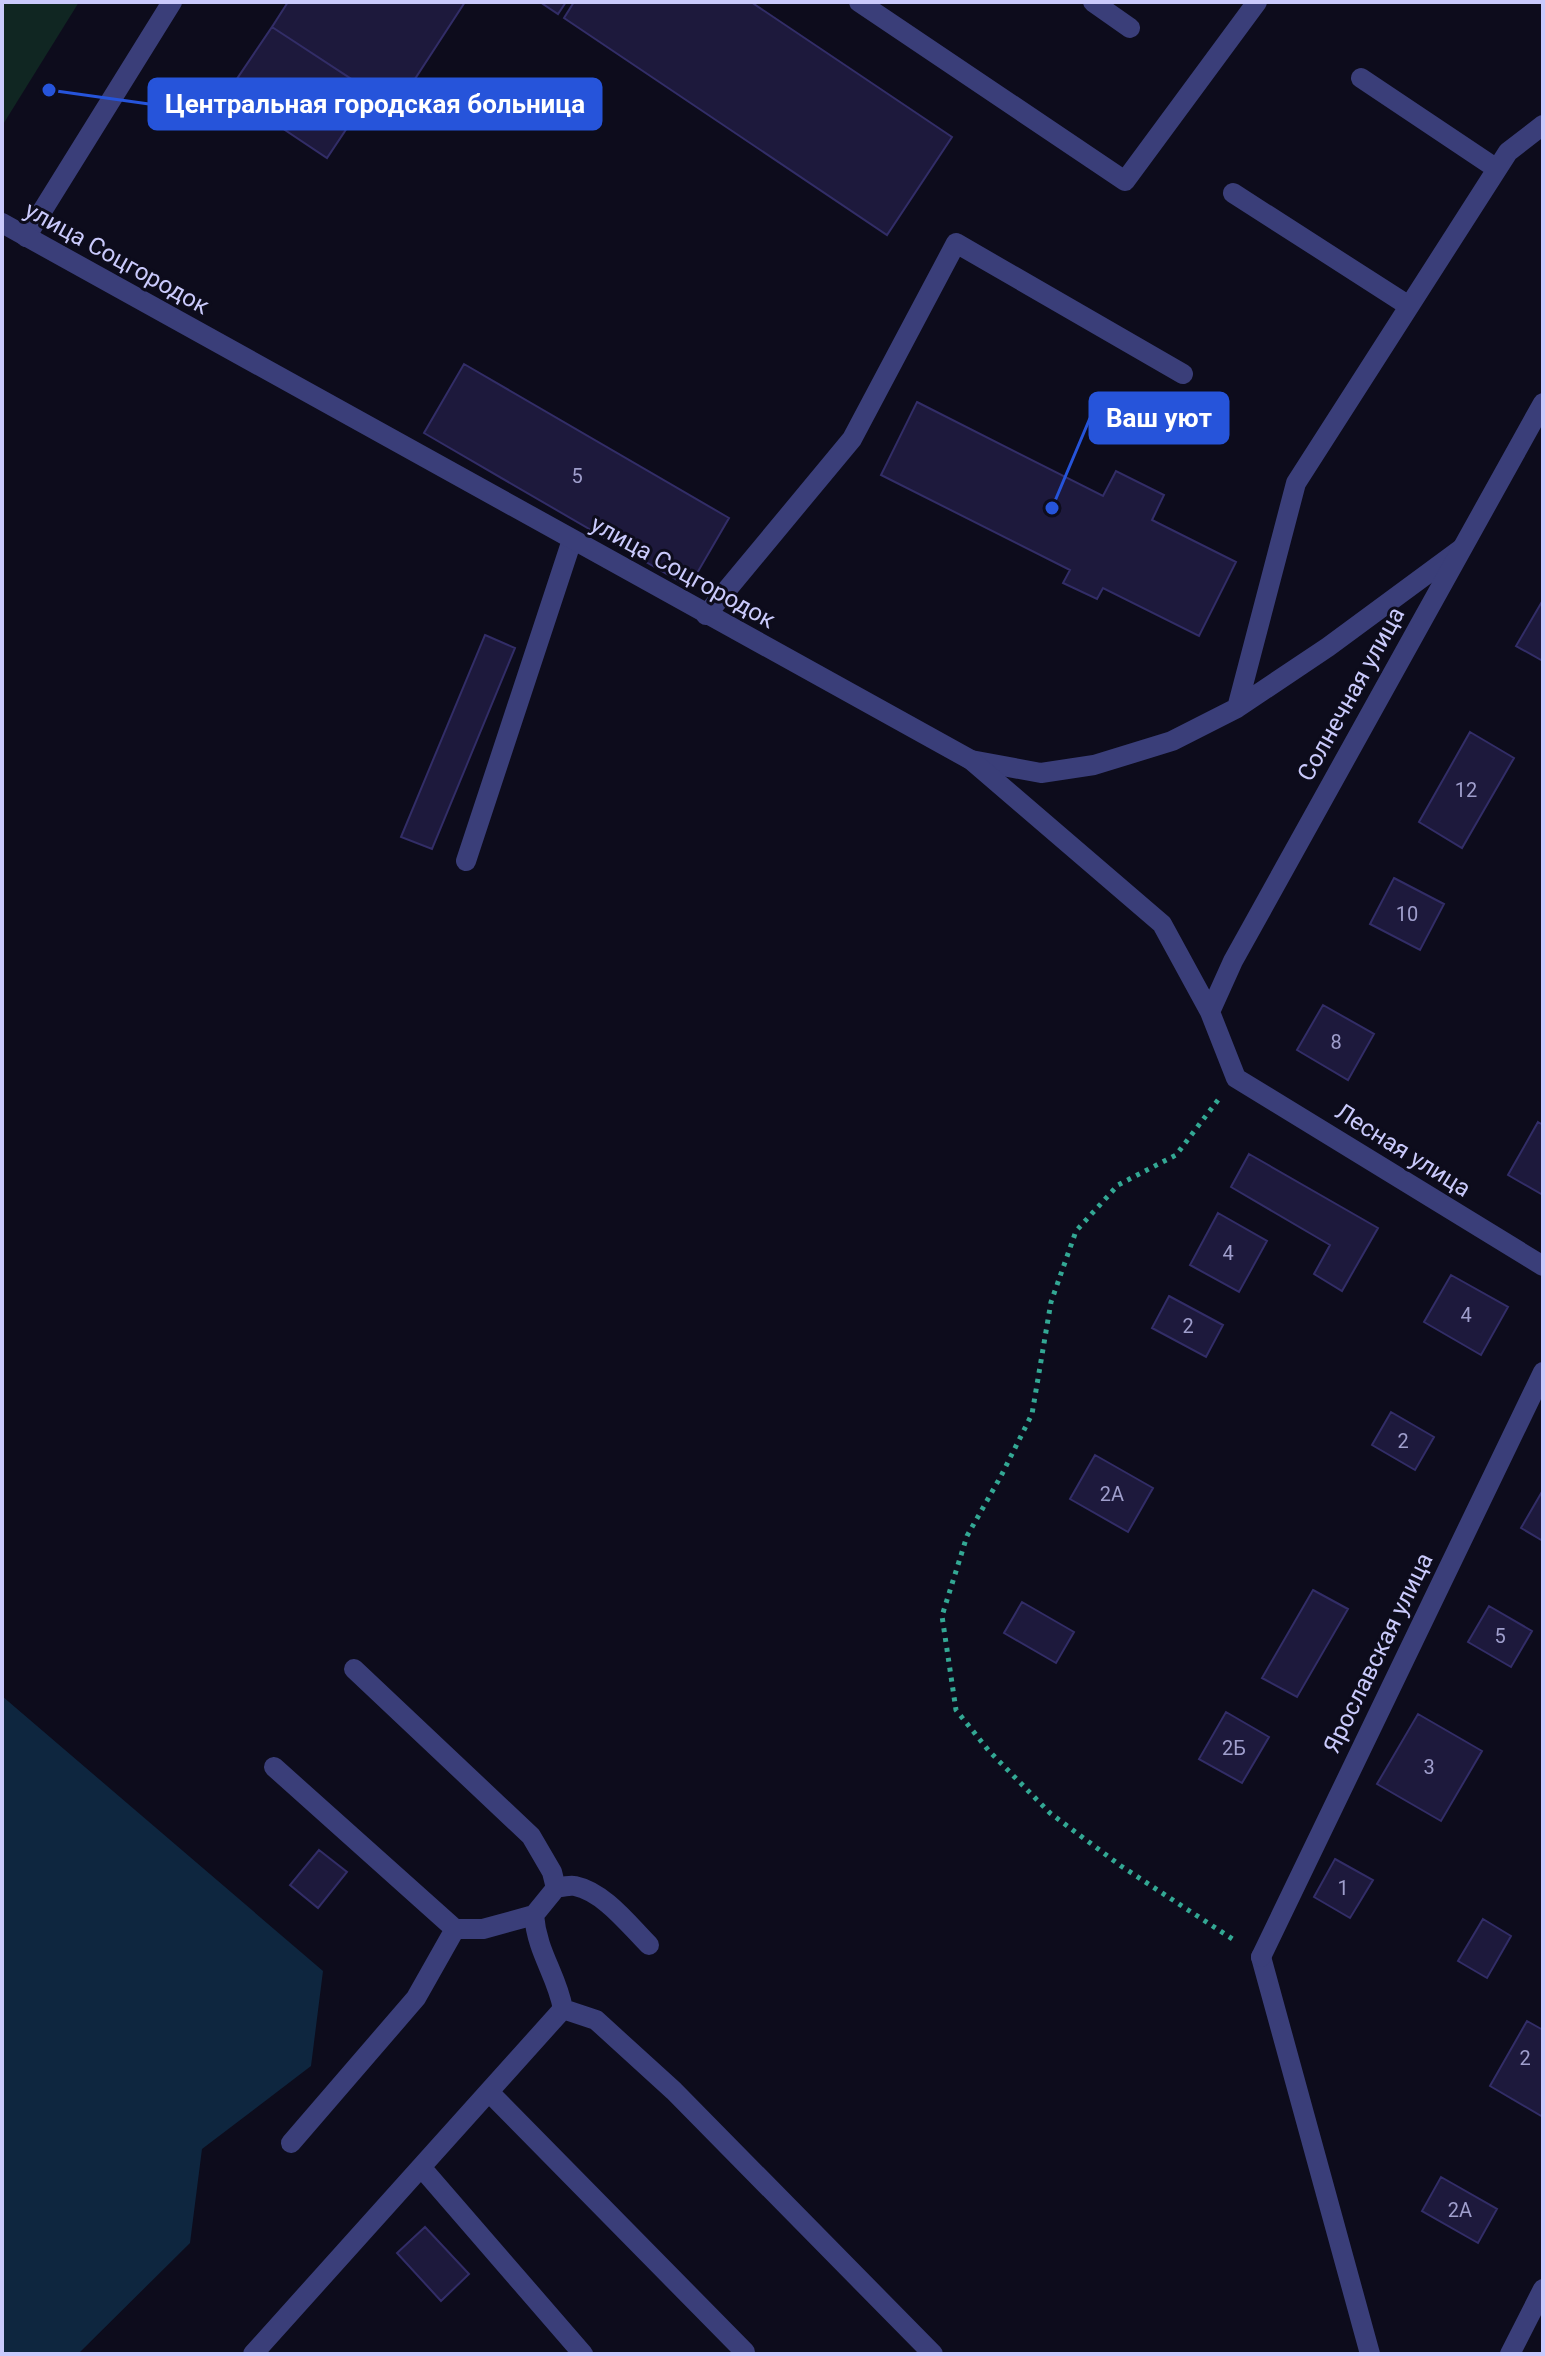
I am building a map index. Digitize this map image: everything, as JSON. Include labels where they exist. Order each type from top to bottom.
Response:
[{"type":"street","points":[[26,237],[172,2]]},
{"type":"street","points":[[859,2],[1125,181],[1257,2]]},
{"type":"street","points":[[1093,2],[1130,28]]},
{"type":"street","points":[[1361,78],[1497,169]]},
{"type":"street","points":[[1237,708],[1296,483],[1508,152],[1543,125]]},
{"type":"street","points":[[1233,193],[1409,306]]},
{"type":"street","name":"улица Соцгородок","points":[[2,223],[971,760],[1162,924],[1210,1012],[1236,1078]]},
{"type":"street","points":[[706,615],[852,439],[956,243],[1183,374]]},
{"type":"street","name":"Солнечная улица","points":[[1210,1012],[1233,961],[1543,403]]},
{"type":"street","points":[[466,861],[572,540]]},
{"type":"street","points":[[971,760],[1041,773],[1094,765],[1172,741],[1237,708],[1328,647],[1461,549]]},
{"type":"street","name":"Лесная улица","points":[[1236,1078],[1543,1266]]},
{"type":"street","name":"Ярославская улица","points":[[1261,1957],[1543,1372]]},
{"type":"street","points":[[354,1669],[531,1836],[552,1872],[556,1888]]},
{"type":"street","points":[[274,1767],[455,1929],[483,1929],[534,1915],[556,1888],[573,1885],[614,1910],[649,1945]]},
{"type":"street","points":[[534,1915],[536,1937],[560,1992],[563,2009]]},
{"type":"street","points":[[291,2143],[416,1998],[455,1929]]},
{"type":"street","points":[[1261,1957],[1370,2354]]},
{"type":"street","points":[[253,2354],[563,2009]]},
{"type":"street","points":[[563,2009],[596,2020],[674,2091],[933,2354]]},
{"type":"street","points":[[489,2092],[745,2352]]},
{"type":"street","points":[[421,2167],[583,2354]]},
{"type":"street","points":[[1510,2354],[1543,2289]]},
{"type":"path","points":[[1236,1078],[1176,1155],[1118,1185],[1076,1231],[1051,1302],[1032,1414],[967,1536],[942,1616],[956,1710],[989,1751],[1050,1813],[1121,1866],[1261,1957]]},
{"type":"green space","points":[[2,2],[79,2],[2,126]]},
{"type":"water","points":[[2,1696],[323,1971],[311,2066],[202,2149],[190,2243],[78,2354],[2,2354]]},
{"type":"building","points":[[288,2],[465,2],[396,108],[272,27]]},
{"type":"building","points":[[540,2],[566,2],[558,14]]},
{"type":"building","points":[[574,2],[751,2],[952,137],[887,235],[564,18]]},
{"type":"building","points":[[272,27],[371,92],[327,158],[228,92]]},
{"type":"building","points":[[464,364],[729,518],[689,587],[424,433]]},
{"type":"building","points":[[917,402],[1103,496],[1116,471],[1164,495],[1152,520],[1236,562],[1199,636],[1103,588],[1097,599],[1063,583],[1070,570],[881,475]]},
{"type":"building","points":[[1543,600],[1543,661],[1516,646]]},
{"type":"building","points":[[485,635],[515,648],[432,849],[401,837]]},
{"type":"building","points":[[1470,732],[1514,758],[1462,848],[1419,822]]},
{"type":"building","points":[[1394,878],[1444,904],[1420,950],[1370,924]]},
{"type":"building","points":[[1323,1005],[1374,1034],[1348,1080],[1297,1050]]},
{"type":"building","points":[[1538,1122],[1543,1125],[1543,1195],[1508,1175]]},
{"type":"building","points":[[1249,1154],[1378,1228],[1342,1291],[1314,1274],[1330,1245],[1231,1187]]},
{"type":"building","points":[[1218,1213],[1267,1241],[1239,1292],[1190,1265]]},
{"type":"building","points":[[1451,1275],[1508,1307],[1481,1355],[1424,1322]]},
{"type":"building","points":[[1169,1296],[1223,1325],[1206,1357],[1152,1328]]},
{"type":"building","points":[[1391,1412],[1434,1437],[1415,1470],[1372,1445]]},
{"type":"building","points":[[1095,1455],[1153,1488],[1128,1532],[1070,1499]]},
{"type":"building","points":[[1543,1490],[1543,1541],[1521,1528]]},
{"type":"building","points":[[1313,1590],[1348,1609],[1297,1697],[1262,1678]]},
{"type":"building","points":[[1022,1602],[1074,1632],[1056,1663],[1004,1633]]},
{"type":"building","points":[[1489,1606],[1532,1631],[1511,1667],[1468,1642]]},
{"type":"building","points":[[1226,1712],[1269,1737],[1242,1783],[1199,1759]]},
{"type":"building","points":[[1418,1714],[1482,1751],[1441,1821],[1377,1784]]},
{"type":"building","points":[[319,1850],[347,1872],[318,1908],[290,1885]]},
{"type":"building","points":[[1335,1859],[1373,1880],[1350,1918],[1314,1897]]},
{"type":"building","points":[[1483,1919],[1511,1936],[1487,1978],[1458,1961]]},
{"type":"building","points":[[1527,2021],[1543,2030],[1543,2117],[1490,2086]]},
{"type":"building","points":[[1441,2177],[1497,2209],[1478,2243],[1422,2211]]},
{"type":"building","points":[[425,2227],[469,2274],[441,2301],[397,2253]]},
{"type":"place","name":"Центральная городская больница","points":[[49,90]]},
{"type":"place","name":"Ваш уют","points":[[1052,508]]}]
